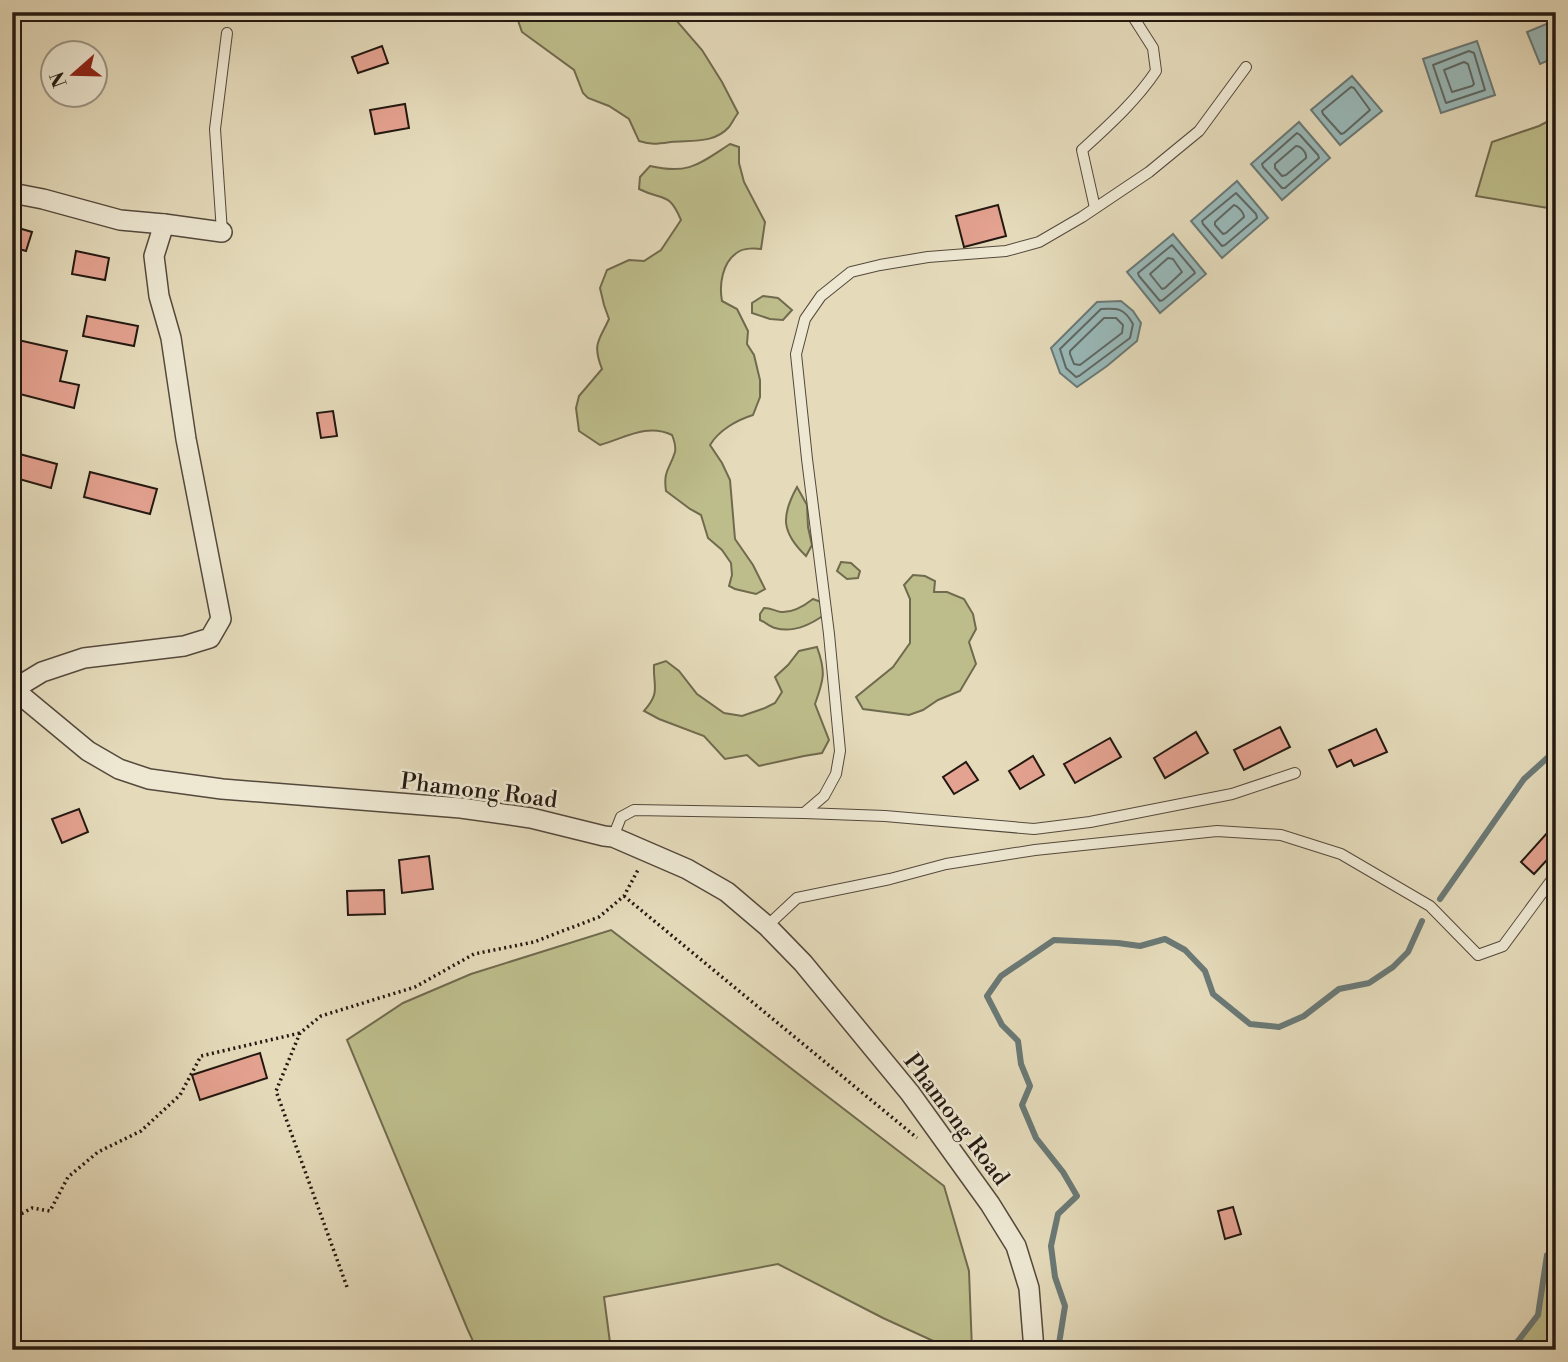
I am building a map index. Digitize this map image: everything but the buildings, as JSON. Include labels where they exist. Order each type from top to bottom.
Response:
[{"type":"street","points":[[12,193],[120,220],[222,232]]},
{"type":"street","points":[[13,689],[42,672],[83,659],[184,646],[210,638],[221,619],[186,439],[171,338],[159,296],[154,256],[164,224]]},
{"type":"street","name":"Phamong Road","points":[[13,689],[88,751],[119,769],[149,779],[234,790],[461,808],[531,818],[613,836],[688,869],[727,892],[767,926],[803,963],[910,1093],[990,1204],[1016,1246],[1029,1288],[1034,1350]]},
{"type":"lane","points":[[1095,208],[1082,150],[1144,89],[1156,71],[1153,48],[1130,12]]},
{"type":"lane","points":[[222,232],[215,129],[227,33]]},
{"type":"lane","points":[[804,813],[824,796],[836,774],[840,751],[796,354],[806,319],[821,296],[850,272],[928,257],[1006,251],[1039,243],[1149,172],[1199,131],[1246,67]]},
{"type":"lane","points":[[613,836],[621,817],[634,810],[885,816],[1034,829],[1090,822],[1232,794],[1294,773]]},
{"type":"lane","points":[[767,926],[797,898],[890,879],[946,864],[1035,850],[1217,831],[1281,835],[1341,854],[1430,906],[1478,955],[1503,946],[1556,874]]},
{"type":"path","points":[[12,1219],[32,1208],[50,1211],[68,1177],[98,1152],[141,1131],[180,1094],[201,1056],[300,1033],[321,1016],[415,987],[474,954],[534,942],[599,917],[624,896],[649,851]]},
{"type":"path","points":[[624,896],[918,1139]]},
{"type":"path","points":[[300,1033],[276,1091],[347,1287]]},
{"type":"path","points":[[12,1303],[20,1350]]},
{"type":"green space","points":[[515,12],[676,12],[675,19],[702,50],[738,113],[729,127],[709,139],[655,144],[639,141],[629,119],[609,106],[588,98],[583,93],[574,70],[522,32]]},
{"type":"green space","points":[[1556,117],[1556,207],[1476,196],[1492,142],[1539,126]]},
{"type":"green space","points":[[730,144],[739,147],[739,163],[744,182],[765,222],[761,249],[740,251],[728,262],[723,274],[721,295],[722,301],[737,309],[748,331],[747,344],[754,355],[760,380],[760,397],[753,415],[729,426],[710,445],[730,480],[735,539],[765,589],[756,594],[729,586],[731,563],[722,550],[708,538],[701,515],[666,491],[666,474],[675,450],[672,435],[645,431],[600,445],[579,431],[576,408],[579,396],[602,369],[597,348],[609,319],[600,288],[607,270],[629,260],[644,261],[661,250],[681,220],[669,201],[639,189],[640,177],[650,166],[675,169],[693,166]]},
{"type":"green space","points":[[763,296],[778,298],[792,310],[783,320],[752,313],[752,303]]},
{"type":"green space","points":[[797,487],[807,505],[812,545],[806,556],[792,539],[786,523],[788,507]]},
{"type":"green space","points":[[841,562],[851,563],[860,571],[858,578],[847,579],[837,571]]},
{"type":"green space","points":[[913,575],[925,576],[935,581],[934,592],[947,592],[964,599],[973,614],[976,629],[969,642],[976,664],[960,691],[923,710],[909,715],[863,709],[856,697],[893,667],[910,643],[910,599],[904,585]]},
{"type":"green space","points":[[813,599],[821,602],[824,615],[807,625],[781,629],[760,620],[764,608],[790,611]]},
{"type":"green space","points":[[817,647],[823,676],[815,704],[829,740],[822,753],[759,766],[747,755],[725,759],[704,736],[644,711],[653,699],[654,665],[666,661],[679,671],[697,694],[724,713],[742,716],[775,703],[782,692],[775,677],[799,651]]},
{"type":"green space","points":[[611,930],[944,1186],[969,1271],[972,1350],[953,1350],[883,1318],[778,1264],[604,1297],[611,1350],[477,1350],[347,1040],[403,1003],[471,974]]},
{"type":"green space","points":[[1556,1248],[1556,1350],[1524,1350],[1517,1343],[1538,1315],[1547,1255]]},
{"type":"water","points":[[1556,20],[1556,57],[1540,64],[1527,32]]},
{"type":"water","points":[[1477,41],[1495,95],[1441,113],[1423,59]]},
{"type":"water","points":[[1352,76],[1382,111],[1340,145],[1311,110]]},
{"type":"water","points":[[1299,122],[1330,158],[1282,200],[1251,164]]},
{"type":"water","points":[[1237,181],[1268,218],[1222,258],[1191,221]]},
{"type":"water","points":[[1173,234],[1206,274],[1160,313],[1127,272]]},
{"type":"water","points":[[1121,301],[1133,311],[1141,323],[1137,341],[1077,387],[1060,373],[1051,348],[1097,302]]},
{"type":"waterway","points":[[1440,899],[1524,779],[1556,750]]},
{"type":"waterway","points":[[1058,1350],[1065,1306],[1055,1277],[1051,1246],[1058,1214],[1077,1196],[1063,1172],[1036,1138],[1022,1105],[1030,1086],[1021,1064],[1018,1041],[1002,1025],[987,996],[1001,976],[1054,940],[1140,946],[1165,939],[1185,950],[1205,971],[1213,994],[1250,1024],[1279,1027],[1304,1016],[1339,989],[1369,983],[1393,967],[1408,952],[1422,921]]},
{"type":"waterway","points":[[1511,1350],[1538,1315],[1547,1255],[1556,1248]]}]
